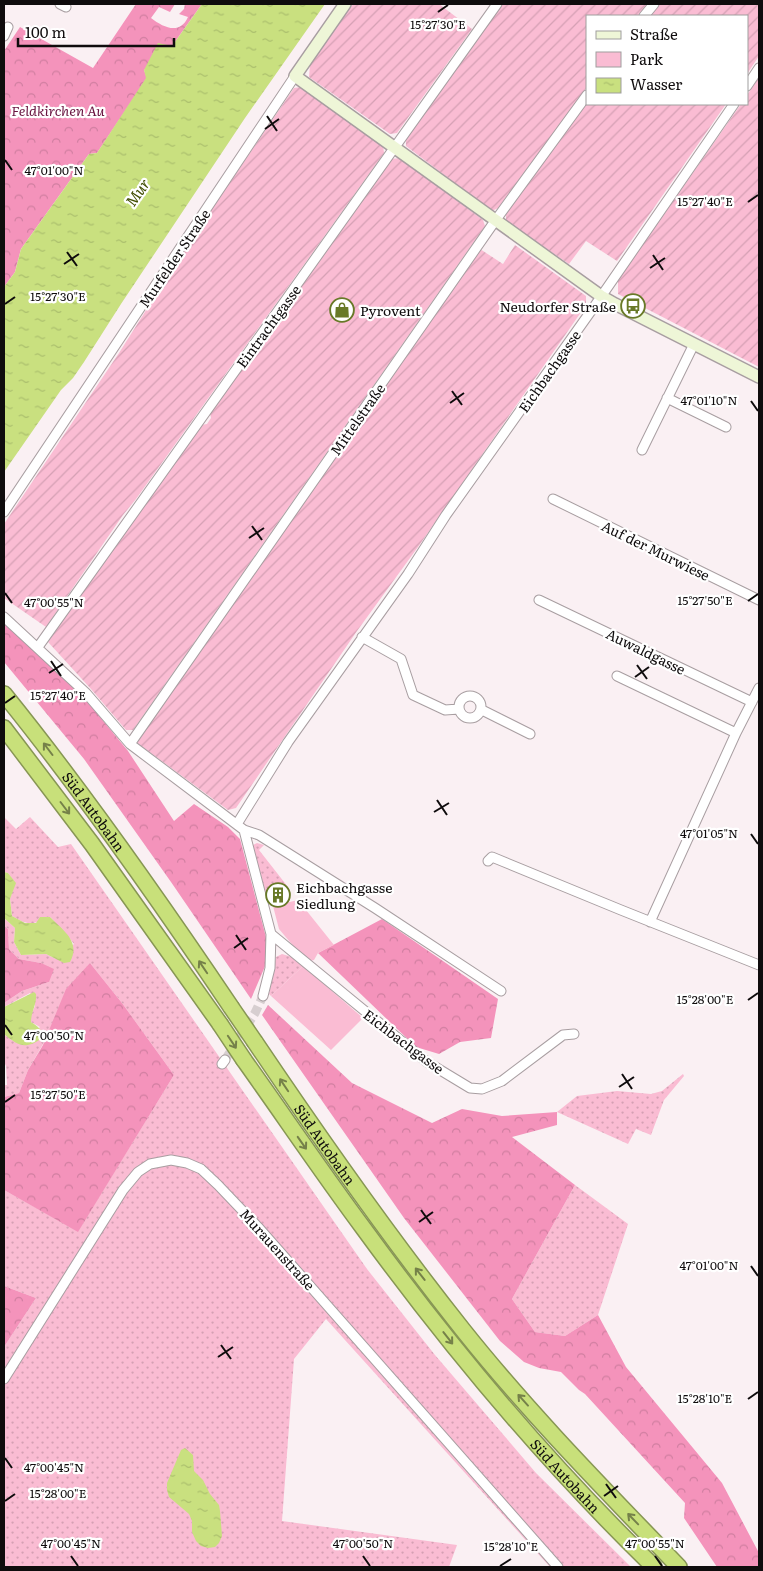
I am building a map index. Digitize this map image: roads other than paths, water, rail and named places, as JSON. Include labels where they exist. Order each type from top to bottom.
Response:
[{"type":"highway","name":"Süd Autobahn","points":[[4,694],[116,842],[165,910],[321,1140],[464,1331],[583,1468],[678,1567]]},
{"type":"highway","name":"Süd Autobahn","points":[[4,728],[92,844],[364,1230],[450,1342],[556,1464],[654,1567]]},
{"type":"street","name":"Murfelder Straße","points":[[4,512],[345,4]]},
{"type":"street","name":"Eintrachtgasse","points":[[38,647],[497,4]]},
{"type":"street","points":[[645,15],[654,4]]},
{"type":"street","points":[[4,36],[8,27]]},
{"type":"street","points":[[748,84],[759,68]]},
{"type":"street","points":[[295,76],[601,296],[759,377]]},
{"type":"street","name":"Mittelstraße","points":[[130,744],[495,221],[586,97]]},
{"type":"street","name":"Eichbachgasse","points":[[240,827],[288,742],[408,574],[446,515],[733,105]]},
{"type":"street","points":[[642,450],[694,344]]},
{"type":"street","points":[[667,398],[726,427]]},
{"type":"street","name":"Auf der Murwiese","points":[[552,499],[759,600]]},
{"type":"street","name":"Auwaldgasse","points":[[539,600],[752,702]]},
{"type":"street","points":[[4,616],[86,693],[130,744],[240,827],[259,835],[501,991]]},
{"type":"street","points":[[362,637],[401,659],[413,696],[445,710],[459,709]]},
{"type":"street","points":[[617,676],[736,733]]},
{"type":"street","points":[[650,922],[736,733],[759,688]]},
{"type":"street","points":[[471,696],[478,699],[482,710],[478,716],[468,718],[462,715],[459,709],[463,698],[471,696]]},
{"type":"street","points":[[482,710],[530,734]]},
{"type":"street","points":[[240,827],[270,934],[270,968],[263,996]]},
{"type":"street","points":[[488,861],[492,857],[759,965]]},
{"type":"street","name":"Eichbachgasse","points":[[270,934],[427,1062],[470,1088],[482,1089],[502,1081],[563,1035],[574,1034]]},
{"type":"street","name":"Murauenstraße","points":[[4,1379],[123,1190],[138,1172],[150,1164],[171,1160],[187,1163],[201,1169],[218,1184],[258,1227],[558,1567]]},
{"type":"water","name":"Mur","points":[[202,4],[325,4],[245,118],[84,362],[73,378],[61,390],[4,472],[4,287],[15,272],[21,249],[89,154],[97,153],[146,78],[144,70],[158,43],[172,46]]},
{"type":"water","points":[[4,872],[8,873],[16,883],[10,899],[12,916],[25,923],[36,923],[40,917],[50,917],[65,932],[72,943],[73,955],[70,962],[64,963],[46,954],[21,955],[14,942],[15,928],[4,918]]},
{"type":"water","points":[[34,992],[36,998],[31,1022],[41,1030],[42,1038],[27,1045],[18,1044],[4,1034],[4,1007]]},
{"type":"water","points":[[185,1448],[193,1455],[194,1471],[203,1480],[210,1494],[219,1505],[222,1536],[215,1547],[201,1546],[196,1541],[192,1532],[192,1521],[189,1514],[169,1497],[167,1483],[181,1450]]},
{"type":"tunnel","points":[[225,1060],[255,1013],[263,996]]},
{"type":"place","name":"Neudorfer Straße","points":[[633,306]]},
{"type":"place","name":"Pyrovent","points":[[342,310]]},
{"type":"place","name":"Eichbachgasse Siedlung","points":[[278,895]]},
{"type":"park label","name":"Feldkirchen Au","points":[[58,110]]}]
